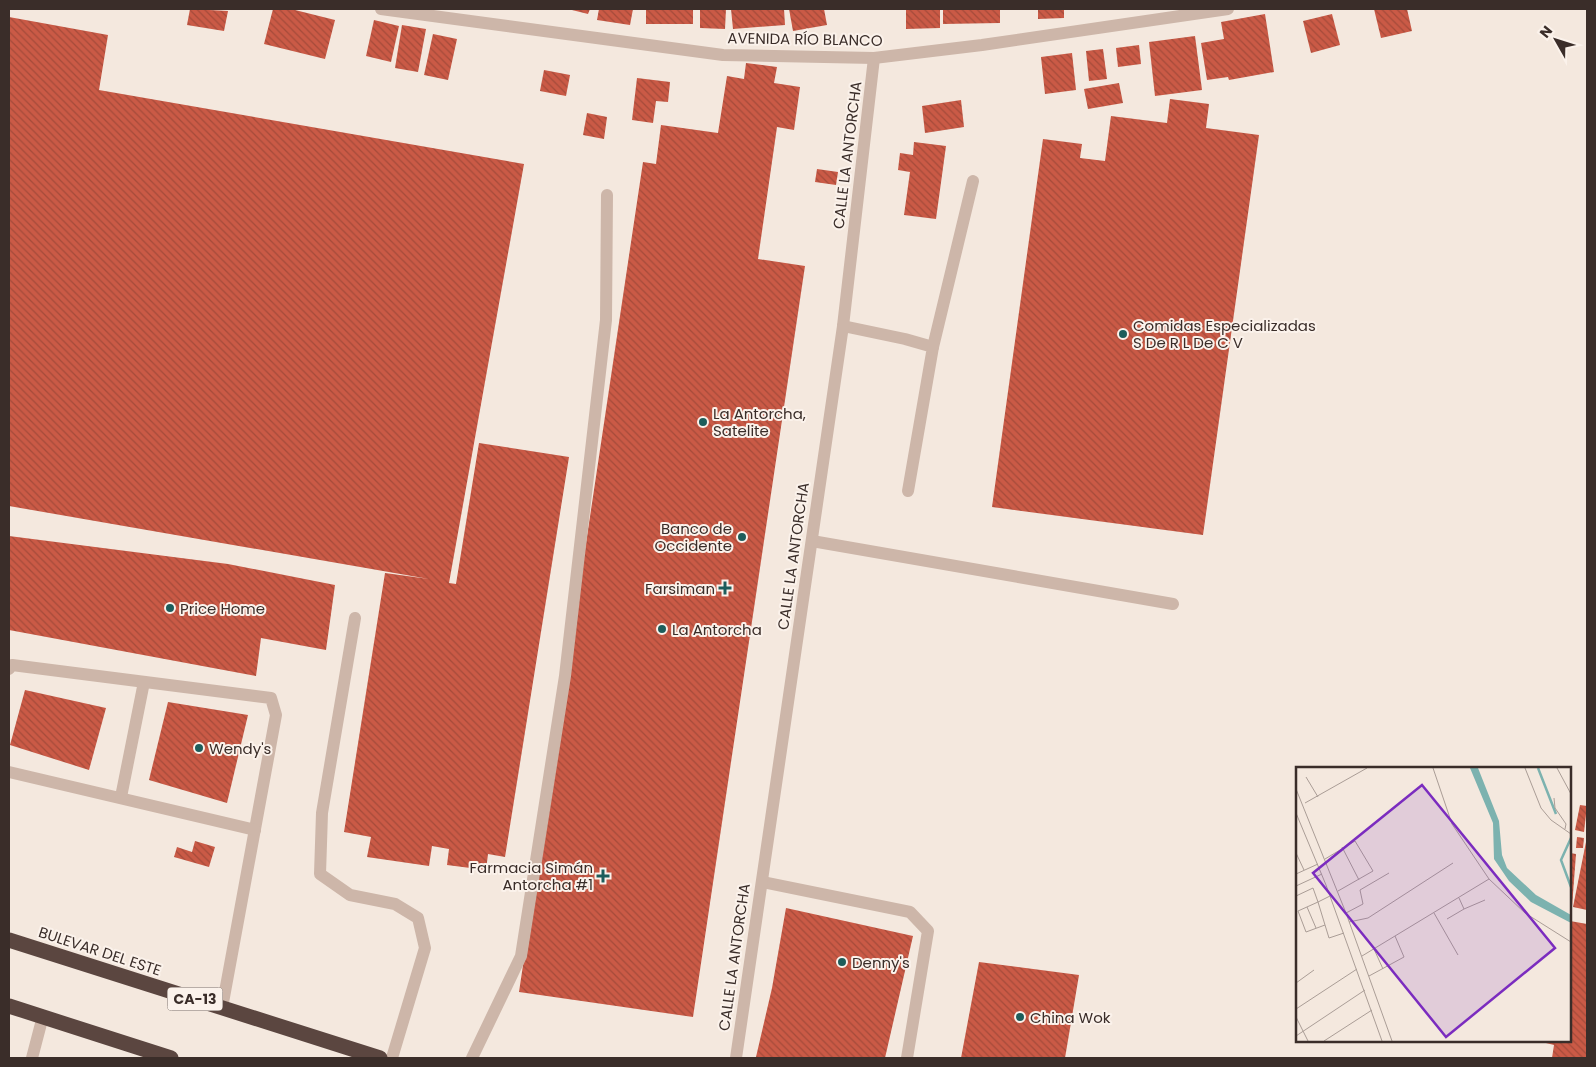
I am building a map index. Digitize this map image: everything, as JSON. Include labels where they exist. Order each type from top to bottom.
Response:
[{"type":"highway","name":"BULEVAR DEL ESTE","points":[[9,940],[380,1058]]},
{"type":"highway","points":[[9,1006],[171,1058]]},
{"type":"street","name":"AVENIDA RÍO BLANCO","points":[[381,9],[723,55],[874,58],[1228,9]]},
{"type":"street","name":"CALLE LA ANTORCHA","points":[[736,1058],[843,326],[874,58]]},
{"type":"street","points":[[908,491],[932,347],[973,181]]},
{"type":"street","points":[[472,1058],[521,956],[565,676],[606,320],[608,195]]},
{"type":"street","points":[[843,326],[905,339],[932,347]]},
{"type":"street","points":[[812,541],[1173,604]]},
{"type":"street","points":[[354,618],[322,813],[320,874],[350,895],[395,904],[418,918],[425,948],[392,1058]]},
{"type":"street","points":[[9,669],[12,665],[271,698],[276,715],[222,1008]]},
{"type":"street","points":[[121,797],[144,682]]},
{"type":"street","points":[[9,772],[255,830]]},
{"type":"street","points":[[762,882],[910,912],[928,931],[907,1058]]},
{"type":"street","points":[[32,1058],[42,1016]]},
{"type":"building","points":[[190,9],[228,11],[224,31],[187,25]]},
{"type":"building","points":[[273,9],[291,9],[335,20],[325,59],[264,44]]},
{"type":"building","points":[[568,9],[590,9],[588,14]]},
{"type":"building","points":[[599,9],[633,9],[630,25],[597,20]]},
{"type":"building","points":[[646,9],[693,9],[693,24],[646,24]]},
{"type":"building","points":[[700,9],[726,9],[725,29],[700,28]]},
{"type":"building","points":[[731,9],[784,9],[785,25],[733,29]]},
{"type":"building","points":[[789,9],[824,9],[827,25],[793,31]]},
{"type":"building","points":[[906,9],[940,9],[940,28],[906,29]]},
{"type":"building","points":[[943,9],[1000,9],[1000,23],[943,24]]},
{"type":"building","points":[[1038,9],[1064,9],[1064,18],[1038,19]]},
{"type":"building","points":[[1374,9],[1407,9],[1412,31],[1381,38]]},
{"type":"building","points":[[1265,14],[1274,72],[1229,80],[1228,77],[1207,80],[1201,43],[1224,39],[1221,22]]},
{"type":"building","points":[[1332,14],[1340,45],[1311,53],[1303,21]]},
{"type":"building","points":[[9,17],[108,35],[99,90],[524,164],[449,583],[456,584],[479,443],[569,457],[505,857],[488,854],[486,870],[447,865],[449,849],[432,846],[429,866],[367,857],[371,837],[344,832],[385,573],[429,579],[9,506]]},
{"type":"building","points":[[374,20],[399,26],[391,62],[366,56]]},
{"type":"building","points":[[402,25],[426,29],[418,72],[395,68]]},
{"type":"building","points":[[433,34],[457,39],[448,80],[424,75]]},
{"type":"building","points":[[1195,36],[1202,90],[1155,96],[1149,42]]},
{"type":"building","points":[[1139,45],[1141,64],[1118,67],[1116,48]]},
{"type":"building","points":[[1103,49],[1107,79],[1089,81],[1086,51]]},
{"type":"building","points":[[1072,53],[1076,90],[1045,94],[1041,57]]},
{"type":"building","name":"La Antorcha","points":[[746,63],[777,67],[774,83],[800,87],[794,130],[777,127],[758,259],[805,266],[693,1017],[519,992],[643,162],[656,164],[661,125],[718,133],[727,76],[744,79]]},
{"type":"building","points":[[544,70],[570,75],[566,96],[540,91]]},
{"type":"building","points":[[637,78],[670,82],[668,102],[656,101],[653,123],[632,120]]},
{"type":"building","points":[[1119,83],[1123,103],[1088,109],[1084,89]]},
{"type":"building","name":"Comidas Especializadas S De R L De C V","points":[[1170,99],[1209,104],[1206,128],[1259,135],[1203,535],[992,507],[1043,139],[1082,144],[1080,158],[1105,161],[1111,116],[1167,123]]},
{"type":"building","points":[[961,100],[964,127],[925,133],[922,106]]},
{"type":"building","points":[[587,113],[607,117],[604,139],[583,135]]},
{"type":"building","points":[[914,142],[946,146],[936,219],[904,215],[910,172],[898,170],[900,153],[913,155]]},
{"type":"building","points":[[817,169],[838,172],[836,185],[815,182]]},
{"type":"building","name":"Price Home","points":[[9,536],[228,564],[335,585],[326,650],[261,638],[256,676],[9,630]]},
{"type":"building","points":[[25,690],[106,708],[89,770],[10,745]]},
{"type":"building","name":"Wendy's","points":[[168,702],[248,715],[227,803],[149,780]]},
{"type":"building","points":[[1580,805],[1587,806],[1584,832],[1575,830]]},
{"type":"building","points":[[1577,837],[1584,838],[1583,848],[1576,848]]},
{"type":"building","points":[[195,841],[215,847],[209,867],[174,857],[177,847],[192,852]]},
{"type":"building","points":[[1587,842],[1587,910],[1573,907]]},
{"type":"building","points":[[1571,853],[1576,854],[1571,907]]},
{"type":"building","name":"Denny's","points":[[786,908],[913,936],[885,1058],[756,1057],[772,988]]},
{"type":"building","points":[[1571,921],[1587,924],[1587,1058],[1552,1058],[1554,1045],[1542,1042],[1571,1042]]},
{"type":"building","name":"China Wok","points":[[979,962],[1079,975],[1065,1058],[961,1058]]},
{"type":"place","name":"Comidas Especializadas S De R L De C V","points":[[1123,334]]},
{"type":"place","name":"La Antorcha, Satelite","points":[[703,422]]},
{"type":"place","name":"Banco de Occidente","points":[[742,537]]},
{"type":"place","name":"Farsiman","points":[[725,588]]},
{"type":"place","name":"Price Home","points":[[170,608]]},
{"type":"place","name":"La Antorcha","points":[[662,629]]},
{"type":"place","name":"Wendy's","points":[[199,748]]},
{"type":"place","name":"Farmacia Simán Antorcha #1","points":[[603,876]]},
{"type":"place","name":"Denny's","points":[[842,962]]},
{"type":"place","name":"China Wok","points":[[1020,1017]]}]
